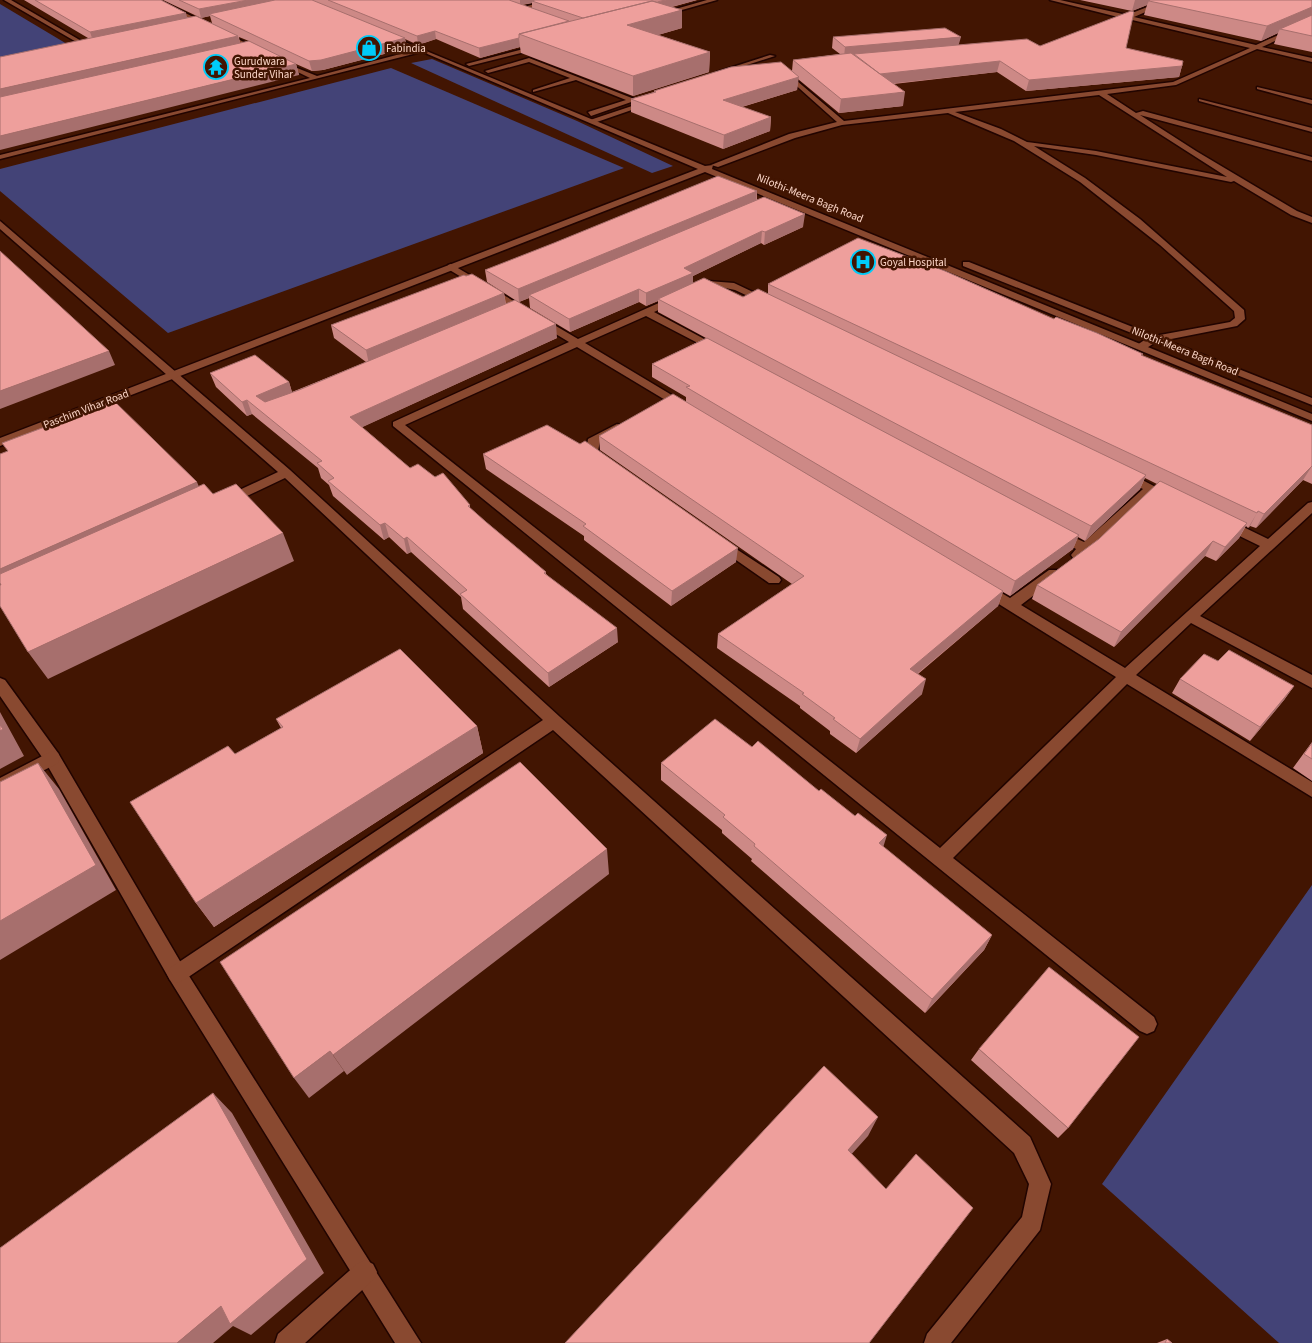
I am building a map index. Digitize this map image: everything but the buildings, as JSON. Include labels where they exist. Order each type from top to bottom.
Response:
[{"type":"street","points":[[7,0],[87,46]]},
{"type":"street","points":[[155,0],[262,52]]},
{"type":"street","points":[[519,9],[558,0]]},
{"type":"street","points":[[656,15],[714,0]]},
{"type":"street","points":[[1053,0],[1312,60]]},
{"type":"street","points":[[1111,24],[1170,0]]},
{"type":"street","points":[[511,6],[528,12]]},
{"type":"street","points":[[191,23],[210,20]]},
{"type":"street","name":"Paschim Vihar Road","points":[[0,442],[792,136],[842,124],[1174,84],[1259,48],[1312,22]]},
{"type":"street","name":"Nilothi-Meera Bagh Road","points":[[880,230],[601,118],[591,117],[424,50],[382,31],[534,91],[591,117],[705,169],[1312,418]]},
{"type":"street","points":[[77,48],[96,44]]},
{"type":"street","points":[[469,64],[544,45]]},
{"type":"street","points":[[234,52],[253,48]]},
{"type":"street","points":[[0,157],[424,50]]},
{"type":"street","points":[[750,71],[719,76],[772,56]]},
{"type":"street","points":[[271,57],[316,78]]},
{"type":"street","points":[[488,72],[529,60],[632,100]]},
{"type":"street","points":[[788,67],[779,68],[842,124]]},
{"type":"street","points":[[534,91],[577,78]]},
{"type":"street","points":[[1259,88],[1312,102]]},
{"type":"street","points":[[1101,93],[1242,182],[1294,213],[1312,220]]},
{"type":"street","points":[[591,117],[651,94]]},
{"type":"street","points":[[601,118],[657,100]]},
{"type":"street","points":[[1201,100],[1312,130]]},
{"type":"street","points":[[1127,110],[1311,158]]},
{"type":"street","points":[[950,112],[1024,143],[1119,207],[1175,252],[1239,310],[1240,319],[1233,324],[1153,338],[1141,347]]},
{"type":"street","points":[[1024,143],[1096,154],[1242,182]]},
{"type":"street","points":[[767,203],[778,199]]},
{"type":"street","points":[[1294,213],[1312,208]]},
{"type":"street","points":[[0,224],[172,376],[286,473],[554,721],[1022,1145],[1040,1184],[1032,1222],[936,1343]]},
{"type":"street","name":"Nilothi-Meera Bagh Road","points":[[952,259],[1312,402]]},
{"type":"street","points":[[451,267],[697,415]]},
{"type":"street","points":[[775,306],[730,284],[720,282],[708,284],[397,424],[1147,1024]]},
{"type":"street","points":[[647,312],[724,354]]},
{"type":"street","points":[[654,408],[672,399]]},
{"type":"street","points":[[616,469],[592,452],[594,439],[629,421]]},
{"type":"street","points":[[1115,471],[1177,500]]},
{"type":"street","points":[[214,506],[286,473]]},
{"type":"street","points":[[1011,605],[1086,549],[1151,488]]},
{"type":"street","points":[[941,859],[1191,616],[1312,506]]},
{"type":"street","points":[[1210,517],[1270,545]]},
{"type":"street","points":[[1051,530],[1086,549]]},
{"type":"street","points":[[711,536],[774,580]]},
{"type":"street","points":[[968,579],[1312,790]]},
{"type":"street","points":[[1191,616],[1312,682]]},
{"type":"street","points":[[0,684],[52,758],[177,974],[409,1343]]},
{"type":"street","points":[[177,974],[554,721]]},
{"type":"street","points":[[0,786],[52,758]]},
{"type":"street","points":[[287,1343],[365,1272]]},
{"type":"shaded area","points":[[0,4],[67,44],[0,58]]},
{"type":"shaded area","points":[[432,59],[577,121],[673,166],[652,173],[411,63]]},
{"type":"shaded area","points":[[391,68],[624,168],[168,333],[0,191],[0,169]]},
{"type":"shaded area","points":[[1312,885],[1312,1343],[1279,1343],[1102,1184]]},
{"type":"place","name":"Fabindia","points":[[369,48]]},
{"type":"place","name":"Gurudwara Sunder Vihar","points":[[216,67]]},
{"type":"place","name":"Goyal Hospital","points":[[863,262]]}]
